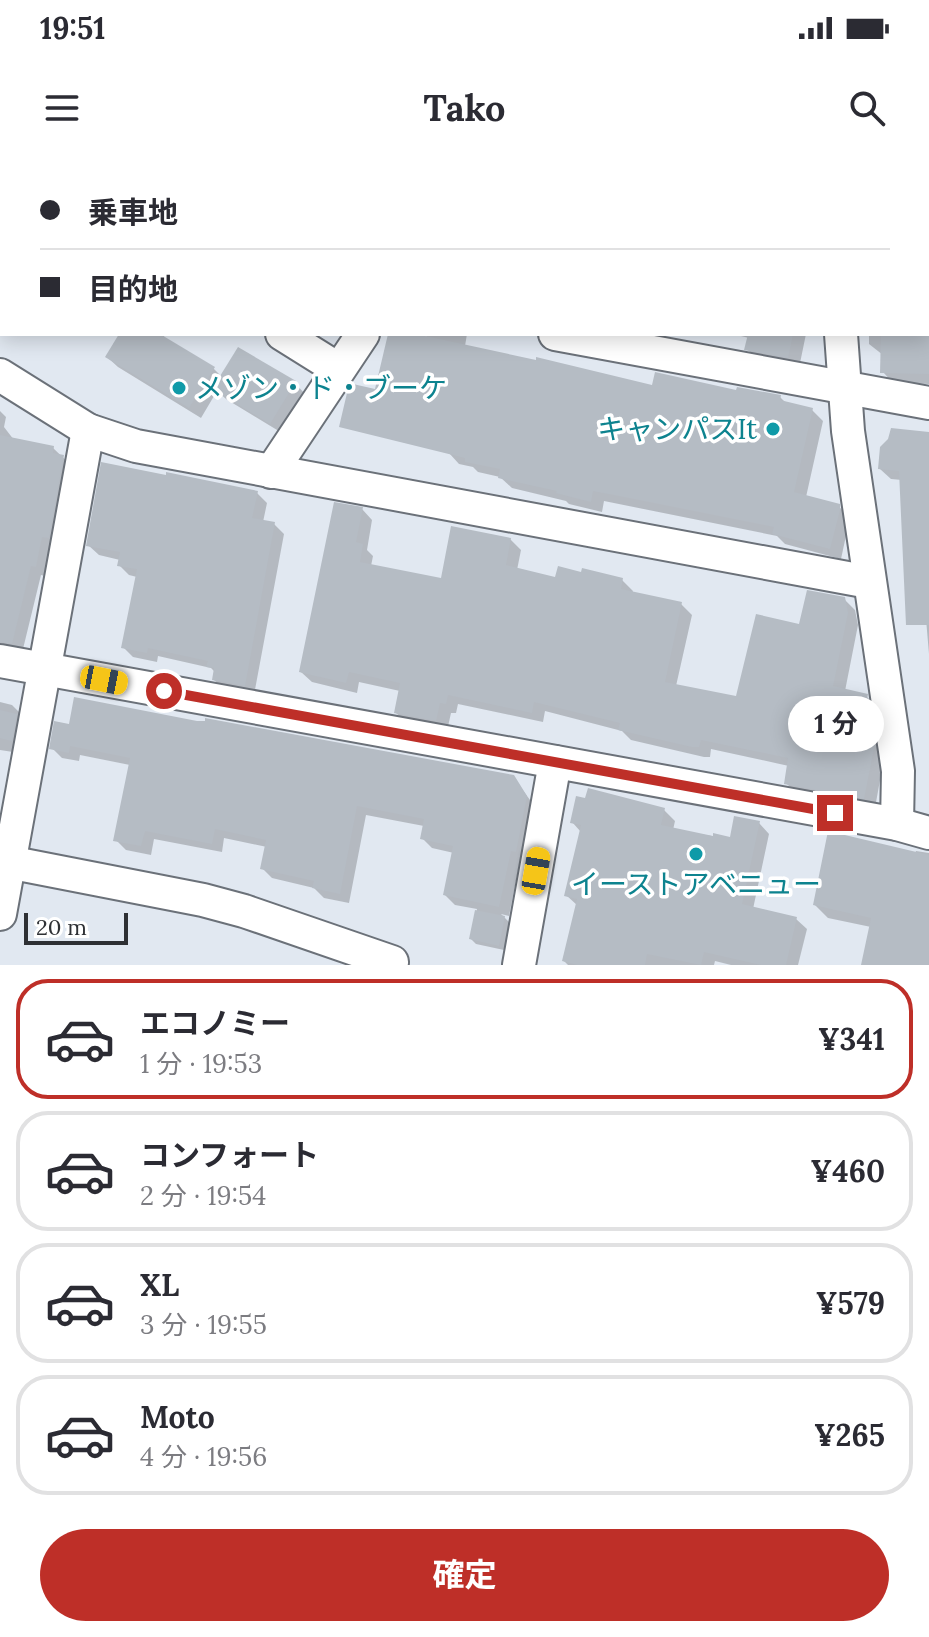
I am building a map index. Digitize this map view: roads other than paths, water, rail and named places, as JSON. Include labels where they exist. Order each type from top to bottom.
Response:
[{"type":"street","points":[[285,336],[338,369]]},
{"type":"street","points":[[271,472],[362,336]]},
{"type":"street","points":[[566,336],[929,403]]},
{"type":"street","points":[[841,336],[843,387],[898,771],[897,824]]},
{"type":"street","points":[[0,375],[88,430],[136,446],[869,582]]},
{"type":"street","points":[[0,914],[6,853],[88,430]]},
{"type":"street","points":[[0,661],[897,824],[929,833]]},
{"type":"street","points":[[519,965],[555,762]]},
{"type":"street","points":[[6,853],[203,900],[392,962]]},
{"type":"place","name":"メゾン・ド・ブーケ","points":[[179,388]]},
{"type":"place","name":"キャンパスIt","points":[[773,429]]},
{"type":"place","name":"イーストアベニュー","points":[[696,854]]}]
